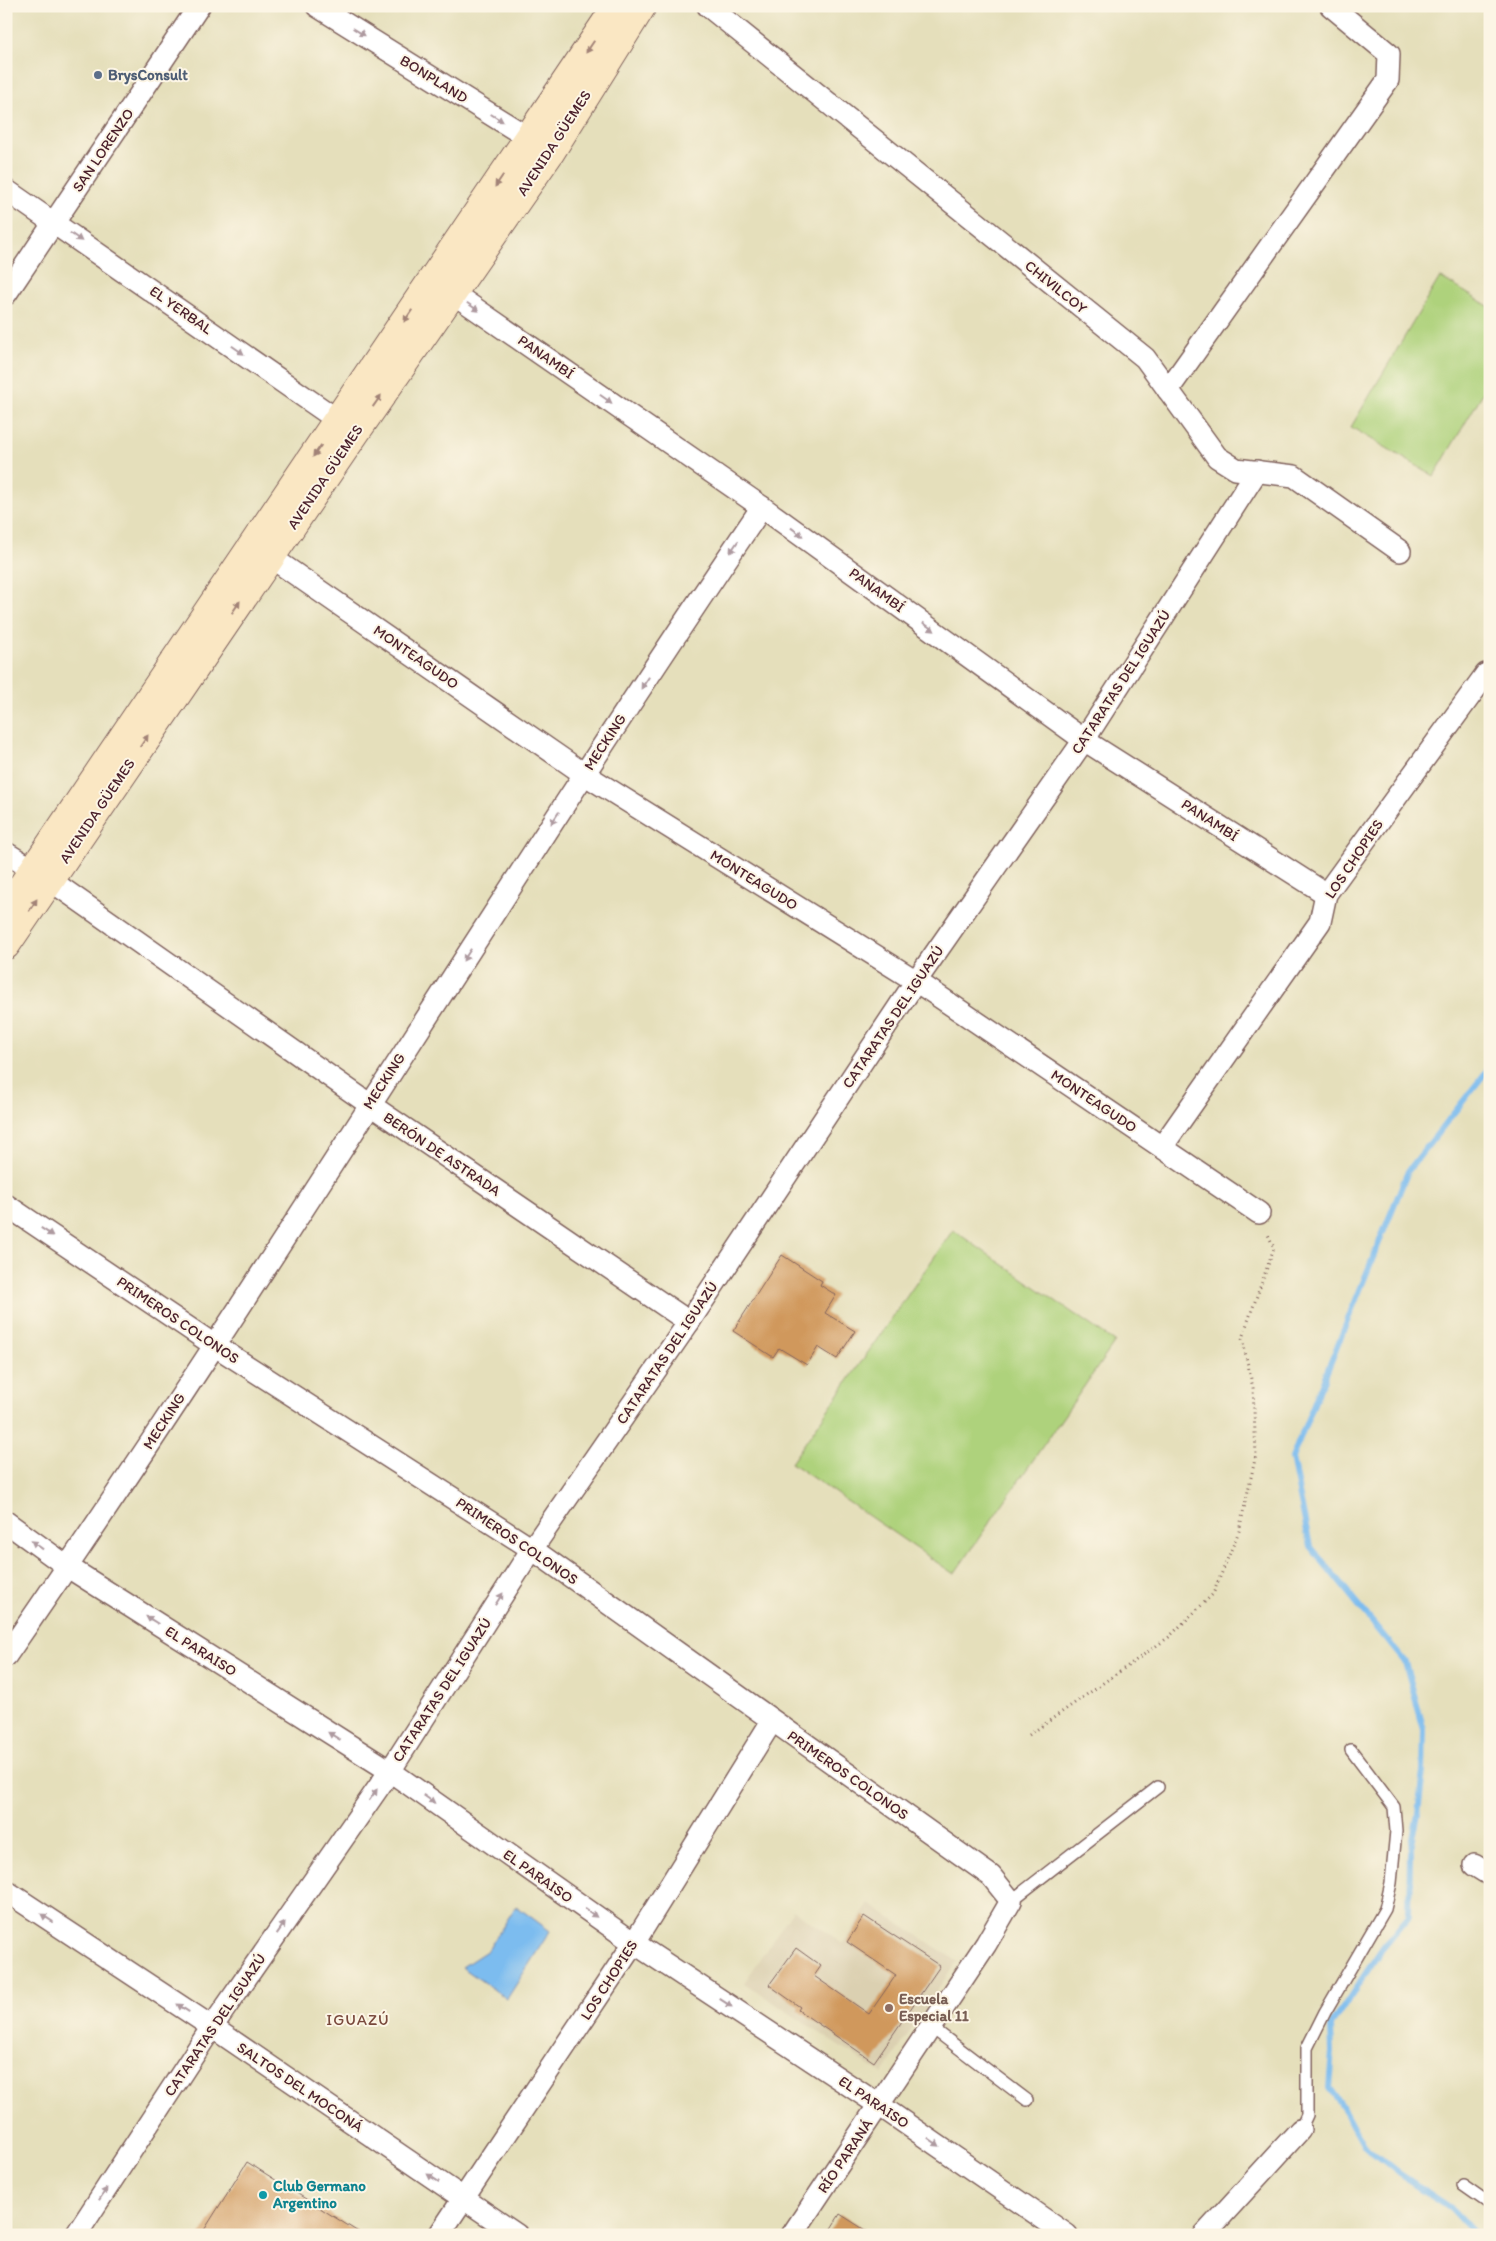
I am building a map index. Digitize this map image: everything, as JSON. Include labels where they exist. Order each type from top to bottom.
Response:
[{"type":"main road","name":"AVENIDA GÜEMES","points":[[539,145],[617,6]]},
{"type":"main road","name":"AVENIDA GÜEMES","points":[[6,945],[42,875],[262,550],[539,145],[642,6]]},
{"type":"main road","name":"AVENIDA GÜEMES","points":[[6,910],[42,875]]},
{"type":"street","name":"SAN LORENZO","points":[[6,294],[199,6]]},
{"type":"street","name":"BONPLAND","points":[[318,6],[539,145]]},
{"type":"street","name":"CHIVILCOY","points":[[708,6],[1146,358],[1217,457],[1236,469],[1294,476],[1400,551]]},
{"type":"street","points":[[1168,390],[1388,80],[1389,54],[1332,6]]},
{"type":"street","name":"EL YERBAL","points":[[6,190],[347,426]]},
{"type":"street","name":"PANAMBÍ","points":[[442,286],[762,507],[1084,740],[1326,894]]},
{"type":"street","name":"CATARATAS DEL IGUAZÚ","points":[[76,2235],[212,2027],[390,1771],[532,1548],[689,1322],[916,981],[1084,740],[1257,471]]},
{"type":"street","name":"MECKING","points":[[6,1656],[68,1567],[584,774],[762,507]]},
{"type":"street","name":"MONTEAGUDO","points":[[262,550],[584,774],[916,981],[1259,1213]]},
{"type":"street","name":"LOS CHOPIES","points":[[1162,1147],[1320,922],[1326,894],[1486,674]]},
{"type":"street","name":"BERÓN DE ASTRADA","points":[[6,853],[42,875],[369,1104],[689,1322]]},
{"type":"street","name":"PRIMEROS COLONOS","points":[[6,1205],[214,1345],[532,1548],[990,1876],[1011,1901]]},
{"type":"street","name":"EL PARAISO","points":[[6,1522],[68,1567],[390,1771],[634,1943],[880,2105],[1067,2235]]},
{"type":"street","name":"LOS CHOPIES","points":[[439,2235],[634,1943],[772,1721]]},
{"type":"street","name":"SALTOS DEL MOCONÁ","points":[[6,1891],[212,2027],[517,2235]]},
{"type":"street","name":"RÍO PARANÁ","points":[[792,2235],[986,1944],[1011,1901]]},
{"type":"street","points":[[1204,2235],[1300,2130]]},
{"type":"lane","points":[[1300,2130],[1307,2115],[1307,2048],[1325,2012],[1384,1909],[1390,1883],[1396,1831],[1394,1807],[1350,1750]]},
{"type":"lane","points":[[1011,1901],[1158,1787]]},
{"type":"lane","points":[[931,2027],[1027,2100]]},
{"type":"lane","points":[[1463,2185],[1490,2204]]},
{"type":"path","points":[[1029,1734],[1169,1637],[1213,1594],[1239,1531],[1256,1455],[1253,1388],[1242,1338],[1274,1248],[1259,1213]]},
{"type":"shaded area","points":[[869,1904],[957,1961],[882,2074],[744,1983],[793,1910],[843,1943]]},
{"type":"green space","points":[[1440,277],[1490,307],[1490,381],[1434,476],[1351,427]]},
{"type":"green space","points":[[953,1230],[1115,1342],[954,1574],[791,1463]]},
{"type":"water","points":[[516,1906],[550,1931],[507,1999],[462,1967],[488,1950]]},
{"type":"building","points":[[782,1255],[822,1281],[820,1285],[836,1295],[825,1313],[855,1331],[837,1359],[818,1347],[807,1365],[779,1348],[773,1357],[733,1331]]},
{"type":"building","points":[[864,1916],[940,1966],[874,2062],[798,2010],[800,2007],[769,1985],[796,1948],[821,1966],[814,1976],[869,2014],[896,1975],[847,1942]]},
{"type":"building","name":"Club Germano Argentino","points":[[247,2162],[363,2235],[201,2235]]},
{"type":"building","points":[[840,2214],[873,2235],[827,2235]]},
{"type":"waterway","points":[[1488,6],[1490,20]]},
{"type":"waterway","points":[[1476,2235],[1451,2208],[1400,2174],[1364,2145],[1346,2112],[1329,2088],[1332,2052],[1331,2026],[1383,1947],[1409,1916],[1410,1853],[1418,1813],[1423,1772],[1424,1730],[1405,1662],[1310,1546],[1292,1458],[1408,1171],[1490,1067]]},
{"type":"place","name":"BrysConsult","points":[[98,75]]},
{"type":"place","name":"Escuela Especial 11","points":[[889,2008]]},
{"type":"place","name":"Club Germano Argentino","points":[[263,2195]]},
{"type":"district","name":"IGUAZÚ","points":[[358,2019]]}]
